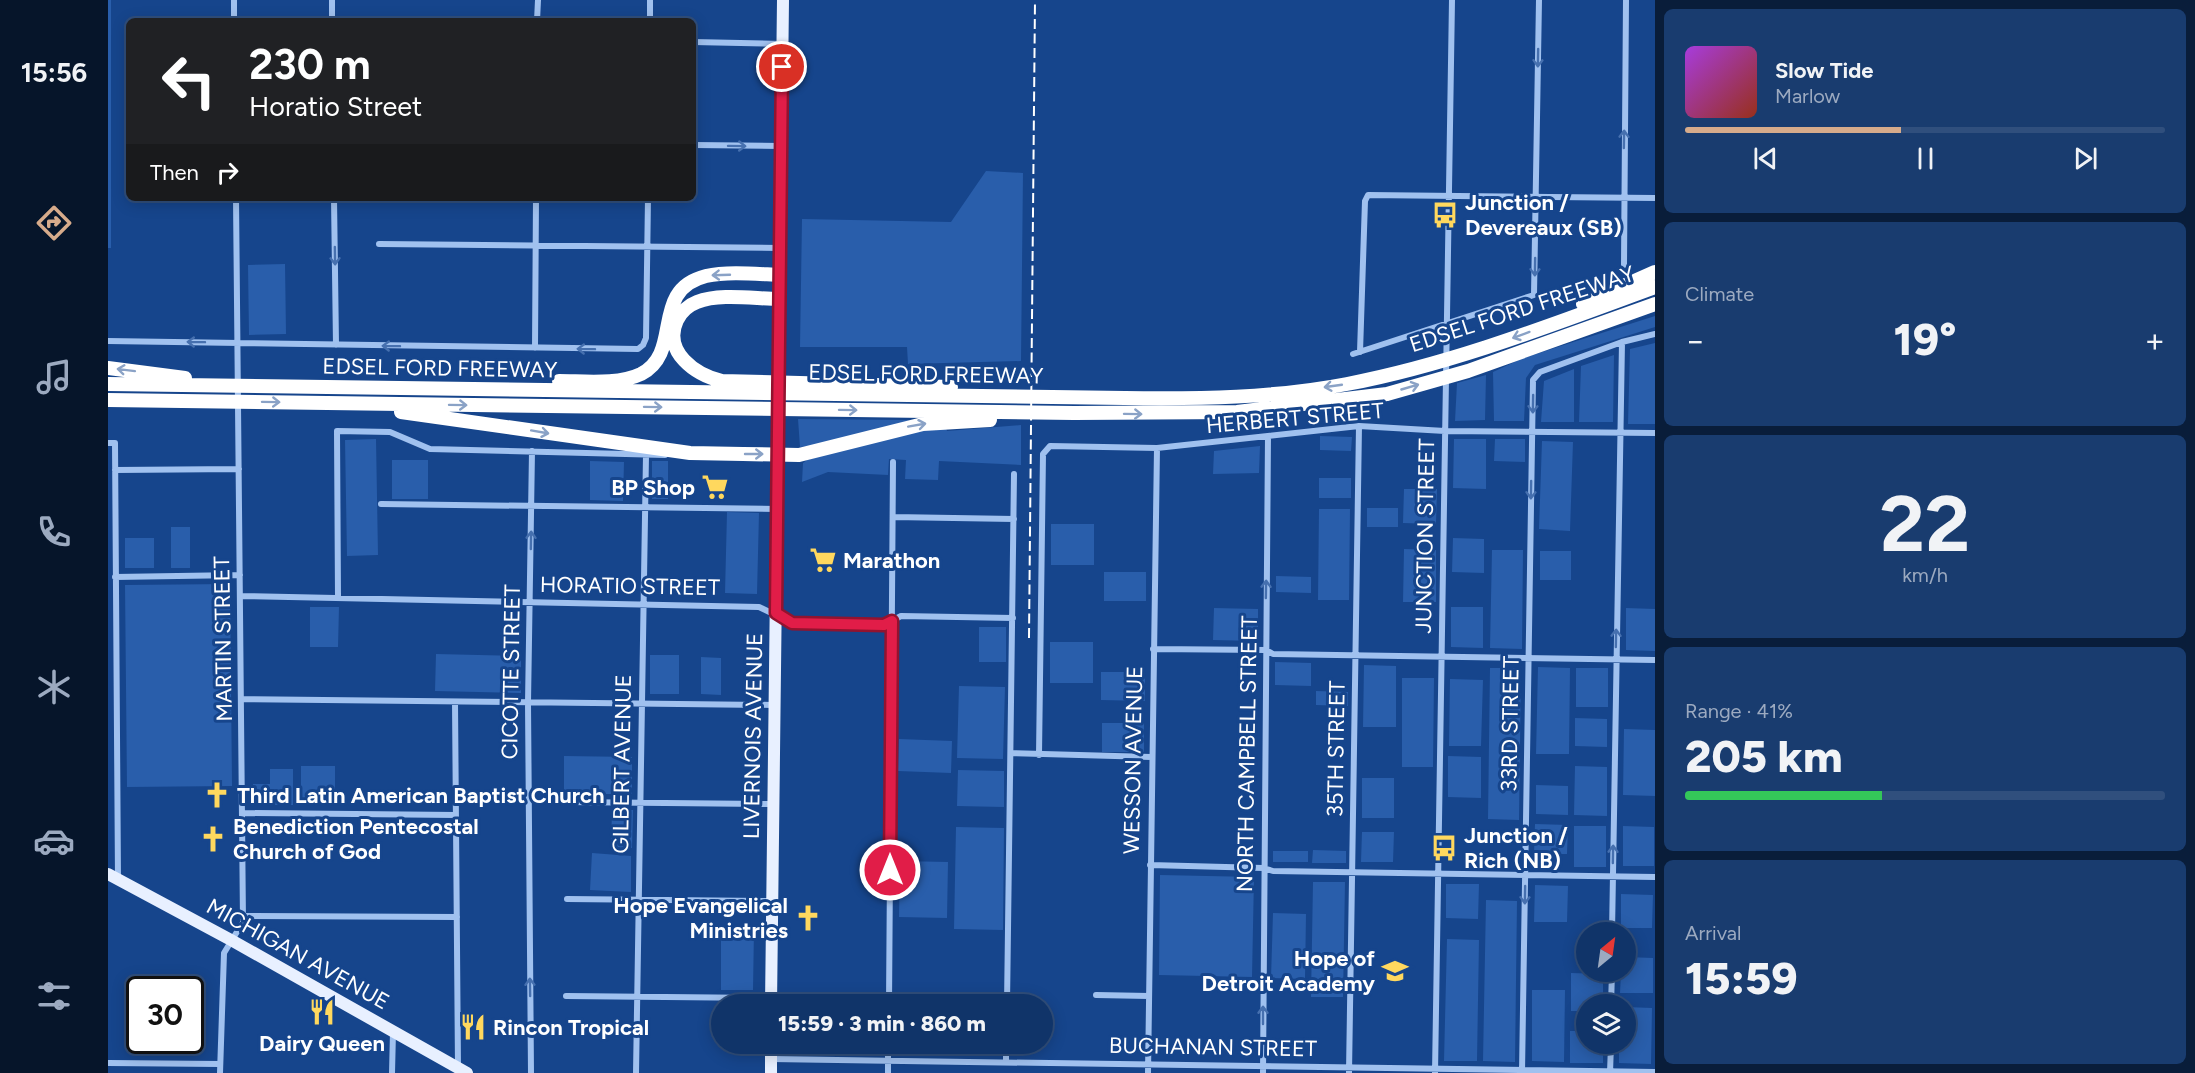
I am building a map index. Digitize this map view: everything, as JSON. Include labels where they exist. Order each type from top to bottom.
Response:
[{"type":"highway","points":[[1551,324],[1573,309],[1655,272]]},
{"type":"highway","points":[[416,388],[452,382],[627,379],[647,370],[658,359],[664,346],[669,308],[678,294],[690,283],[717,275],[780,275]]},
{"type":"highway","name":"EDSEL FORD FREEWAY","points":[[108,384],[1217,398],[1345,384],[1459,356],[1655,287]]},
{"type":"highway","points":[[779,299],[718,299],[696,302],[677,320],[674,337],[676,348],[693,369],[722,381],[878,383],[1008,389],[1049,397]]},
{"type":"highway","name":"EDSEL FORD FREEWAY","points":[[108,400],[1074,413],[1237,412],[1322,404],[1387,394],[1468,371],[1655,304]]},
{"type":"highway","points":[[1625,315],[1655,311]]},
{"type":"highway","points":[[108,368],[225,386]]},
{"type":"highway","points":[[108,406],[172,406],[211,401]]},
{"type":"highway","points":[[337,403],[690,453],[818,451],[923,424],[1051,418],[1074,413]]},
{"type":"main road","name":"LIVERNOIS AVENUE","points":[[771,994],[783,0]]},
{"type":"main road","name":"MICHIGAN AVENUE","points":[[113,877],[231,940],[463,1071]]},
{"type":"main road","points":[[771,1054],[771,1073]]},
{"type":"street","points":[[234,0],[234,18]]},
{"type":"street","points":[[332,0],[332,18]]},
{"type":"street","points":[[537,18],[538,0]]},
{"type":"street","points":[[650,0],[650,18]]},
{"type":"street","name":"JUNCTION STREET","points":[[1435,1071],[1452,0]]},
{"type":"street","points":[[1536,196],[1539,0]]},
{"type":"street","points":[[1624,265],[1626,0]]},
{"type":"street","points":[[696,42],[783,44]]},
{"type":"street","points":[[696,145],[781,146]]},
{"type":"street","name":"EDSEL FORD FREEWAY","points":[[1449,195],[1371,194],[1366,196],[1357,353],[1534,295],[1536,196]]},
{"type":"street","points":[[1449,195],[1655,198]]},
{"type":"street","name":"MARTIN STREET","points":[[220,1073],[224,953],[241,928],[243,916],[236,201]]},
{"type":"street","points":[[334,201],[336,345]]},
{"type":"street","points":[[535,348],[536,201]]},
{"type":"street","points":[[108,341],[634,350],[643,345],[646,338],[648,201]]},
{"type":"street","points":[[379,244],[780,248]]},
{"type":"street","points":[[1612,922],[1622,342],[1655,334]]},
{"type":"street","name":"33RD STREET","points":[[1522,1072],[1533,380],[1536,376],[1622,342]]},
{"type":"street","name":"HERBERT STREET","points":[[1039,755],[1043,454],[1046,448],[1157,448],[1359,426],[1655,434]]},
{"type":"street","name":"35TH STREET","points":[[1349,1071],[1359,426]]},
{"type":"street","points":[[338,597],[337,431],[390,432],[430,449],[646,455],[690,453]]},
{"type":"street","name":"NORTH CAMPBELL STREET","points":[[1263,1070],[1268,436]]},
{"type":"street","points":[[112,443],[115,470],[115,576],[111,595],[113,877]]},
{"type":"street","name":"WESSON AVENUE","points":[[1148,1073],[1157,448]]},
{"type":"street","name":"CICOTTE STREET","points":[[531,1073],[528,703],[532,451]]},
{"type":"street","name":"GILBERT AVENUE","points":[[636,1073],[646,455]]},
{"type":"street","points":[[889,994],[893,462]]},
{"type":"street","points":[[115,470],[239,469]]},
{"type":"street","points":[[1007,994],[1014,474]]},
{"type":"street","points":[[381,504],[777,509]]},
{"type":"street","points":[[893,518],[1014,519]]},
{"type":"street","points":[[115,576],[240,575]]},
{"type":"street","name":"HORATIO STREET","points":[[240,596],[763,607],[792,623],[884,625],[901,616],[1013,618]]},
{"type":"street","points":[[1153,649],[1266,650],[1274,654],[1356,656],[1655,660]]},
{"type":"street","points":[[241,699],[774,705]]},
{"type":"street","points":[[455,702],[457,917],[463,1071]]},
{"type":"street","points":[[1011,753],[1151,758]]},
{"type":"street","points":[[566,802],[772,804]]},
{"type":"street","points":[[242,813],[456,815]]},
{"type":"street","points":[[1150,866],[1263,868],[1273,872],[1655,876]]},
{"type":"street","points":[[567,899],[772,901]]},
{"type":"street","points":[[243,916],[457,917]]},
{"type":"street","points":[[1096,995],[1149,996]]},
{"type":"street","points":[[566,996],[711,1000]]},
{"type":"street","points":[[392,1073],[393,1031]]},
{"type":"street","points":[[888,1054],[888,1073]]},
{"type":"street","points":[[1006,1054],[1006,1062]]},
{"type":"street","points":[[1610,1072],[1611,1054]]},
{"type":"street","name":"BUCHANAN STREET","points":[[771,1059],[1148,1064],[1263,1070],[1655,1072]]},
{"type":"street","points":[[108,1063],[220,1064]]},
{"type":"shaded area","points":[[108,0],[111,0],[111,248],[108,248]]},
{"type":"shaded area","points":[[986,171],[1023,173],[1021,361],[908,364],[907,347],[800,347],[802,219],[951,222]]},
{"type":"shaded area","points":[[285,264],[286,334],[249,335],[248,265]]},
{"type":"shaded area","points":[[1655,316],[1655,327],[1535,365],[1526,378],[1524,421],[1494,421],[1493,372],[1523,358]]},
{"type":"shaded area","points":[[1655,343],[1655,424],[1628,424],[1630,349]]},
{"type":"shaded area","points":[[1614,355],[1613,422],[1579,422],[1581,366]]},
{"type":"shaded area","points":[[1574,369],[1574,422],[1541,422],[1544,381]]},
{"type":"shaded area","points":[[1486,375],[1485,420],[1455,421],[1457,383]]},
{"type":"shaded area","points":[[798,419],[911,420],[821,445],[800,447]]},
{"type":"shaded area","points":[[1021,425],[1021,465],[939,461],[938,480],[905,479],[906,460],[889,459],[888,475],[828,472],[802,482],[803,463],[807,460],[896,434],[946,428],[947,431]]},
{"type":"shaded area","points":[[1320,436],[1352,437],[1351,451],[1320,450]]},
{"type":"shaded area","points":[[376,439],[378,555],[347,556],[345,440]]},
{"type":"shaded area","points":[[1454,439],[1486,439],[1486,489],[1453,488]]},
{"type":"shaded area","points":[[1495,439],[1525,439],[1525,462],[1494,461]]},
{"type":"shaded area","points":[[1542,441],[1573,442],[1570,531],[1539,529]]},
{"type":"shaded area","points":[[1260,446],[1259,473],[1213,474],[1214,451]]},
{"type":"shaded area","points":[[392,460],[428,460],[428,499],[392,499]]},
{"type":"shaded area","points":[[590,461],[624,462],[623,501],[590,500]]},
{"type":"shaded area","points":[[652,461],[668,461],[668,499],[652,499]]},
{"type":"shaded area","points":[[1319,478],[1351,478],[1351,498],[1319,498]]},
{"type":"shaded area","points":[[1404,489],[1437,489],[1436,524],[1403,523]]},
{"type":"shaded area","points":[[1367,508],[1398,508],[1398,527],[1367,527]]},
{"type":"shaded area","points":[[1319,509],[1350,509],[1349,600],[1318,600]]},
{"type":"shaded area","points":[[727,512],[759,513],[757,594],[725,593]]},
{"type":"shaded area","points":[[1051,524],[1094,524],[1094,565],[1051,565]]},
{"type":"shaded area","points":[[171,527],[190,527],[190,568],[171,568]]},
{"type":"shaded area","points":[[125,538],[154,538],[154,568],[125,568]]},
{"type":"shaded area","points":[[1453,538],[1484,539],[1484,573],[1452,572]]},
{"type":"shaded area","points":[[1404,549],[1436,550],[1436,602],[1403,602]]},
{"type":"shaded area","points":[[1492,550],[1523,550],[1522,649],[1490,648]]},
{"type":"shaded area","points":[[1540,551],[1571,551],[1571,580],[1540,580]]},
{"type":"shaded area","points":[[1104,572],[1146,572],[1146,601],[1104,601]]},
{"type":"shaded area","points":[[1276,576],[1311,577],[1311,593],[1276,592]]},
{"type":"shaded area","points":[[230,584],[232,786],[127,787],[125,585]]},
{"type":"shaded area","points":[[310,607],[339,607],[338,647],[310,647]]},
{"type":"shaded area","points":[[1451,607],[1483,607],[1483,648],[1451,647]]},
{"type":"shaded area","points":[[1214,608],[1258,609],[1258,641],[1213,640]]},
{"type":"shaded area","points":[[1626,608],[1655,609],[1655,651],[1626,650]]},
{"type":"shaded area","points":[[979,627],[1006,627],[1006,662],[979,662]]},
{"type":"shaded area","points":[[1050,642],[1093,642],[1093,683],[1050,683]]},
{"type":"shaded area","points":[[436,654],[521,656],[521,693],[435,691]]},
{"type":"shaded area","points":[[650,655],[679,655],[679,694],[650,694]]},
{"type":"shaded area","points":[[701,657],[721,658],[721,695],[701,694]]},
{"type":"shaded area","points":[[1275,662],[1311,663],[1311,686],[1275,685]]},
{"type":"shaded area","points":[[1364,665],[1396,666],[1396,727],[1363,727]]},
{"type":"shaded area","points":[[1538,667],[1570,668],[1569,754],[1536,754]]},
{"type":"shaded area","points":[[1490,668],[1521,668],[1519,820],[1488,819]]},
{"type":"shaded area","points":[[1576,668],[1608,668],[1608,707],[1576,707]]},
{"type":"shaded area","points":[[1101,672],[1145,672],[1145,701],[1101,700]]},
{"type":"shaded area","points":[[1402,678],[1434,678],[1433,767],[1402,767]]},
{"type":"shaded area","points":[[1450,679],[1483,680],[1481,746],[1449,746]]},
{"type":"shaded area","points":[[959,686],[1005,687],[1003,759],[957,758]]},
{"type":"shaded area","points":[[1316,691],[1348,692],[1348,706],[1316,705]]},
{"type":"shaded area","points":[[1575,718],[1607,719],[1607,747],[1575,746]]},
{"type":"shaded area","points":[[1102,723],[1144,723],[1144,752],[1102,752]]},
{"type":"shaded area","points":[[1624,729],[1655,730],[1655,796],[1623,795]]},
{"type":"shaded area","points":[[899,739],[952,741],[951,773],[898,771]]},
{"type":"shaded area","points":[[564,756],[632,757],[632,794],[564,794]]},
{"type":"shaded area","points":[[1448,756],[1481,757],[1481,798],[1448,797]]},
{"type":"shaded area","points":[[301,766],[335,766],[335,805],[301,805]]},
{"type":"shaded area","points":[[1575,766],[1607,767],[1607,816],[1574,815]]},
{"type":"shaded area","points":[[270,769],[293,769],[293,805],[254,805],[253,784],[270,784]]},
{"type":"shaded area","points":[[958,770],[1004,771],[1004,807],[957,806]]},
{"type":"shaded area","points":[[1362,778],[1394,778],[1394,818],[1362,818]]},
{"type":"shaded area","points":[[1536,785],[1568,786],[1568,815],[1536,814]]},
{"type":"shaded area","points":[[612,810],[633,810],[632,848],[611,847]]},
{"type":"shaded area","points":[[1535,824],[1568,825],[1567,854],[1534,854]]},
{"type":"shaded area","points":[[1574,826],[1606,826],[1606,867],[1574,867]]},
{"type":"shaded area","points":[[1623,826],[1654,827],[1654,866],[1623,866]]},
{"type":"shaded area","points":[[956,827],[1004,828],[1003,930],[954,929]]},
{"type":"shaded area","points":[[1362,832],[1394,832],[1393,862],[1361,862]]},
{"type":"shaded area","points":[[1313,850],[1346,851],[1346,863],[1312,863]]},
{"type":"shaded area","points":[[1273,851],[1308,851],[1308,862],[1273,862]]},
{"type":"shaded area","points":[[592,853],[631,856],[631,892],[590,890]]},
{"type":"shaded area","points":[[900,861],[948,862],[947,918],[899,917]]},
{"type":"shaded area","points":[[1160,875],[1254,877],[1252,977],[1159,975]]},
{"type":"shaded area","points":[[1313,882],[1345,882],[1343,997],[1311,997]]},
{"type":"shaded area","points":[[1446,884],[1479,884],[1478,919],[1446,918]]},
{"type":"shaded area","points":[[1535,885],[1568,886],[1567,922],[1534,922]]},
{"type":"shaded area","points":[[1621,894],[1653,895],[1652,928],[1636,928],[1636,922],[1621,922]]},
{"type":"shaded area","points":[[1486,900],[1517,901],[1515,1062],[1483,1061]]},
{"type":"shaded area","points":[[1273,913],[1306,914],[1305,979],[1271,978]]},
{"type":"shaded area","points":[[721,928],[754,929],[753,990],[721,990]]},
{"type":"shaded area","points":[[1447,939],[1479,940],[1477,1061],[1444,1061]]},
{"type":"shaded area","points":[[1636,957],[1653,958],[1653,993],[1620,993],[1621,982],[1636,982]]},
{"type":"shaded area","points":[[1571,973],[1576,973],[1576,982],[1603,982],[1603,994],[1576,994],[1576,1011],[1571,1011]]},
{"type":"shaded area","points":[[1532,990],[1565,990],[1564,1062],[1532,1061]]},
{"type":"shaded area","points":[[1636,1007],[1652,1008],[1651,1064],[1619,1063],[1619,1054],[1636,1054]]},
{"type":"shaded area","points":[[1570,1031],[1576,1031],[1576,1054],[1603,1054],[1603,1063],[1570,1063]]},
{"type":"railway","points":[[1029,638],[1035,0]]},
{"type":"place","name":"Junction / Devereaux (SB)","points":[[1445,215]]},
{"type":"place","name":"BP Shop","points":[[715,487]]},
{"type":"place","name":"Marathon","points":[[823,560]]},
{"type":"place","name":"Third Latin American Baptist Church","points":[[217,795]]},
{"type":"place","name":"Benediction Pentecostal Church of God","points":[[213,839]]},
{"type":"place","name":"Junction / Rich (NB)","points":[[1444,848]]},
{"type":"place","name":"Hope Evangelical Ministries","points":[[808,918]]},
{"type":"place","name":"Hope of Detroit Academy","points":[[1395,971]]},
{"type":"place","name":"Dairy Queen","points":[[322,1012]]},
{"type":"place","name":"Rincon Tropical","points":[[473,1027]]},
{"type":"route","points":[[782,67],[776,613],[792,623],[884,625],[892,621],[890,870]]}]
